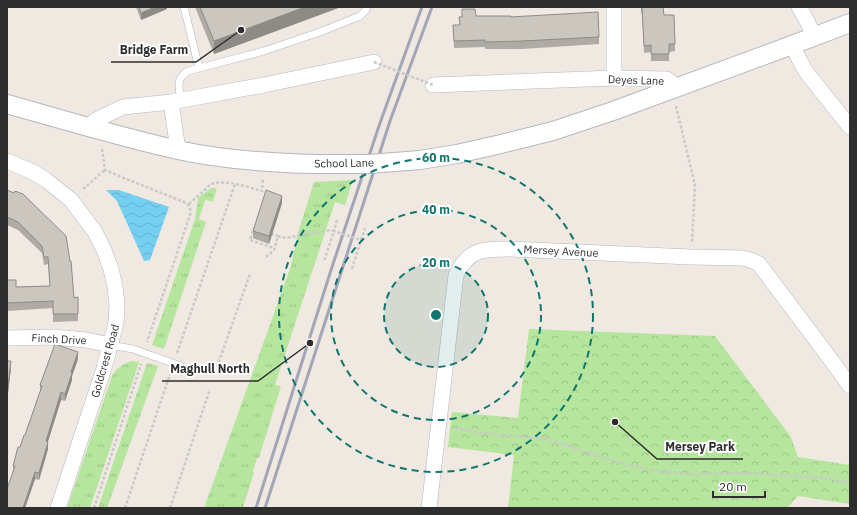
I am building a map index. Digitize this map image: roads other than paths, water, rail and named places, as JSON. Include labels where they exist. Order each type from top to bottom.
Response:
[{"type":"street","points":[[614,7],[614,78]]},
{"type":"street","points":[[799,7],[814,36]]},
{"type":"street","name":"Deyes Lane","points":[[433,85],[614,78],[667,79],[676,94],[850,22]]},
{"type":"street","points":[[792,46],[808,73],[850,127]]},
{"type":"street","points":[[88,127],[96,120],[123,107],[176,101],[264,85],[374,62]]},
{"type":"street","name":"School Lane","points":[[7,104],[178,150],[236,159],[278,163],[369,164],[420,160],[501,144],[553,131],[613,111],[676,94]]},
{"type":"street","points":[[176,101],[178,150]]},
{"type":"street","name":"Goldcrest Road","points":[[7,161],[40,176],[71,200],[95,232],[111,269],[115,287],[117,310],[116,322],[104,368],[58,508]]},
{"type":"street","name":"Mersey Avenue","points":[[429,508],[456,275],[470,256],[481,250],[491,249],[742,258],[751,260],[759,264],[850,386]]},
{"type":"street","name":"Finch Drive","points":[[7,338],[54,337],[86,340],[110,345]]},
{"type":"lane","points":[[184,7],[199,68]]},
{"type":"lane","points":[[176,101],[181,76],[188,71],[264,51],[320,32],[360,16],[367,7]]},
{"type":"lane","points":[[110,345],[133,349],[181,366]]},
{"type":"water","points":[[106,190],[119,190],[169,207],[150,260],[144,261],[117,201]]},
{"type":"railway","points":[[256,508],[331,270],[380,123],[422,7]]},
{"type":"railway","points":[[265,508],[390,121],[432,7]]},
{"type":"place","name":"Bridge Farm","points":[[241,30]]},
{"type":"place","name":"Maghull North","points":[[310,343]]},
{"type":"place","name":"Mersey Park","points":[[615,422]]}]
